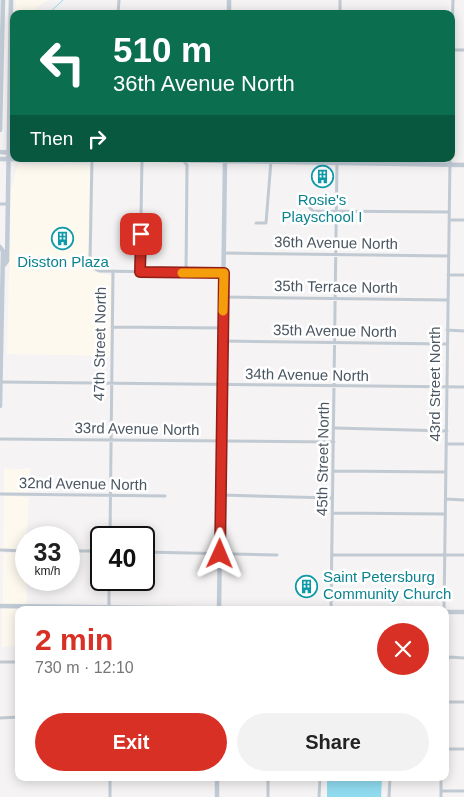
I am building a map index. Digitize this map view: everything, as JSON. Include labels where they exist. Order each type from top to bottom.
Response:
[{"type":"main road","points":[[0,130],[3,0]]},
{"type":"main road","points":[[3,266],[7,261],[10,118]]},
{"type":"main road","points":[[0,152],[8,153]]},
{"type":"main road","points":[[0,159],[8,160]]},
{"type":"main road","points":[[219,606],[226,162]]},
{"type":"main road","points":[[365,162],[464,165]]},
{"type":"main road","points":[[0,406],[3,251],[0,247],[7,239]]},
{"type":"main road","points":[[0,252],[0,261],[3,266]]},
{"type":"main road","points":[[0,606],[15,606]]},
{"type":"main road","points":[[449,611],[464,612]]},
{"type":"main road","points":[[217,781],[217,797]]},
{"type":"street","points":[[2,45],[10,45]]},
{"type":"street","points":[[92,162],[90,261],[93,268],[99,271],[224,273]]},
{"type":"street","points":[[140,272],[142,162]]},
{"type":"street","points":[[186,162],[188,165],[186,273]]},
{"type":"street","points":[[256,223],[266,223],[271,162]]},
{"type":"street","name":"45th Street North","points":[[331,606],[335,428],[337,162]]},
{"type":"street","name":"43rd Street North","points":[[444,606],[450,165]]},
{"type":"street","points":[[0,204],[7,204]]},
{"type":"street","points":[[307,205],[313,211],[448,212]]},
{"type":"street","points":[[448,220],[464,220]]},
{"type":"street","name":"36th Avenue North","points":[[224,253],[448,256]]},
{"type":"street","name":"47th Street North","points":[[110,526],[113,271]]},
{"type":"street","points":[[448,275],[464,275]]},
{"type":"street","name":"35th Terrace North","points":[[224,297],[447,300]]},
{"type":"street","points":[[112,327],[223,328]]},
{"type":"street","points":[[447,330],[464,331]]},
{"type":"street","name":"35th Avenue North","points":[[223,341],[447,344]]},
{"type":"street","name":"34th Avenue North","points":[[0,382],[464,388]]},
{"type":"street","points":[[335,428],[447,431]]},
{"type":"street","name":"33rd Avenue North","points":[[0,439],[334,442]]},
{"type":"street","points":[[446,444],[464,444]]},
{"type":"street","points":[[333,470],[446,472]]},
{"type":"street","name":"32nd Avenue North","points":[[0,494],[165,496]]},
{"type":"street","points":[[221,496],[332,498]]},
{"type":"street","points":[[446,500],[464,500]]},
{"type":"street","points":[[333,513],[445,514]]},
{"type":"street","points":[[0,550],[15,551]]},
{"type":"street","points":[[155,552],[277,555]]},
{"type":"street","points":[[332,554],[464,556]]},
{"type":"street","points":[[109,591],[109,606]]},
{"type":"street","points":[[449,657],[464,658]]},
{"type":"street","points":[[0,662],[15,662]]},
{"type":"street","points":[[449,702],[464,702]]},
{"type":"street","points":[[0,718],[15,717]]},
{"type":"street","points":[[449,749],[464,749]]},
{"type":"street","points":[[110,781],[110,797]]},
{"type":"street","points":[[268,781],[268,797]]},
{"type":"street","points":[[320,781],[320,797]]},
{"type":"street","points":[[389,797],[390,781]]},
{"type":"street","points":[[441,781],[441,797]]},
{"type":"street","points":[[441,791],[464,791]]},
{"type":"shaded area","points":[[16,0],[48,0],[36,8],[36,10],[16,10]]},
{"type":"shaded area","points":[[18,164],[90,165],[88,261],[92,270],[111,275],[110,356],[7,354],[11,189]]},
{"type":"shaded area","points":[[4,468],[14,470],[30,468],[29,492],[4,492]]},
{"type":"shaded area","points":[[4,496],[29,497],[27,526],[15,526],[15,549],[3,548]]},
{"type":"shaded area","points":[[3,553],[15,553],[15,591],[27,591],[27,604],[3,604]]},
{"type":"shaded area","points":[[2,608],[15,608],[15,645],[2,647]]},
{"type":"water","points":[[327,781],[382,781],[381,797],[327,797]]},
{"type":"waterway","points":[[52,10],[63,0]]},
{"type":"slow traffic","points":[[182,273],[224,273],[223,311]]},
{"type":"place","name":"Rosie's Playschool I","points":[[322,177]]},
{"type":"place","name":"Disston Plaza","points":[[63,239]]},
{"type":"place","name":"Saint Petersburg Community Church","points":[[307,586]]},
{"type":"route","points":[[141,234],[140,272],[224,273],[220,554]]}]
